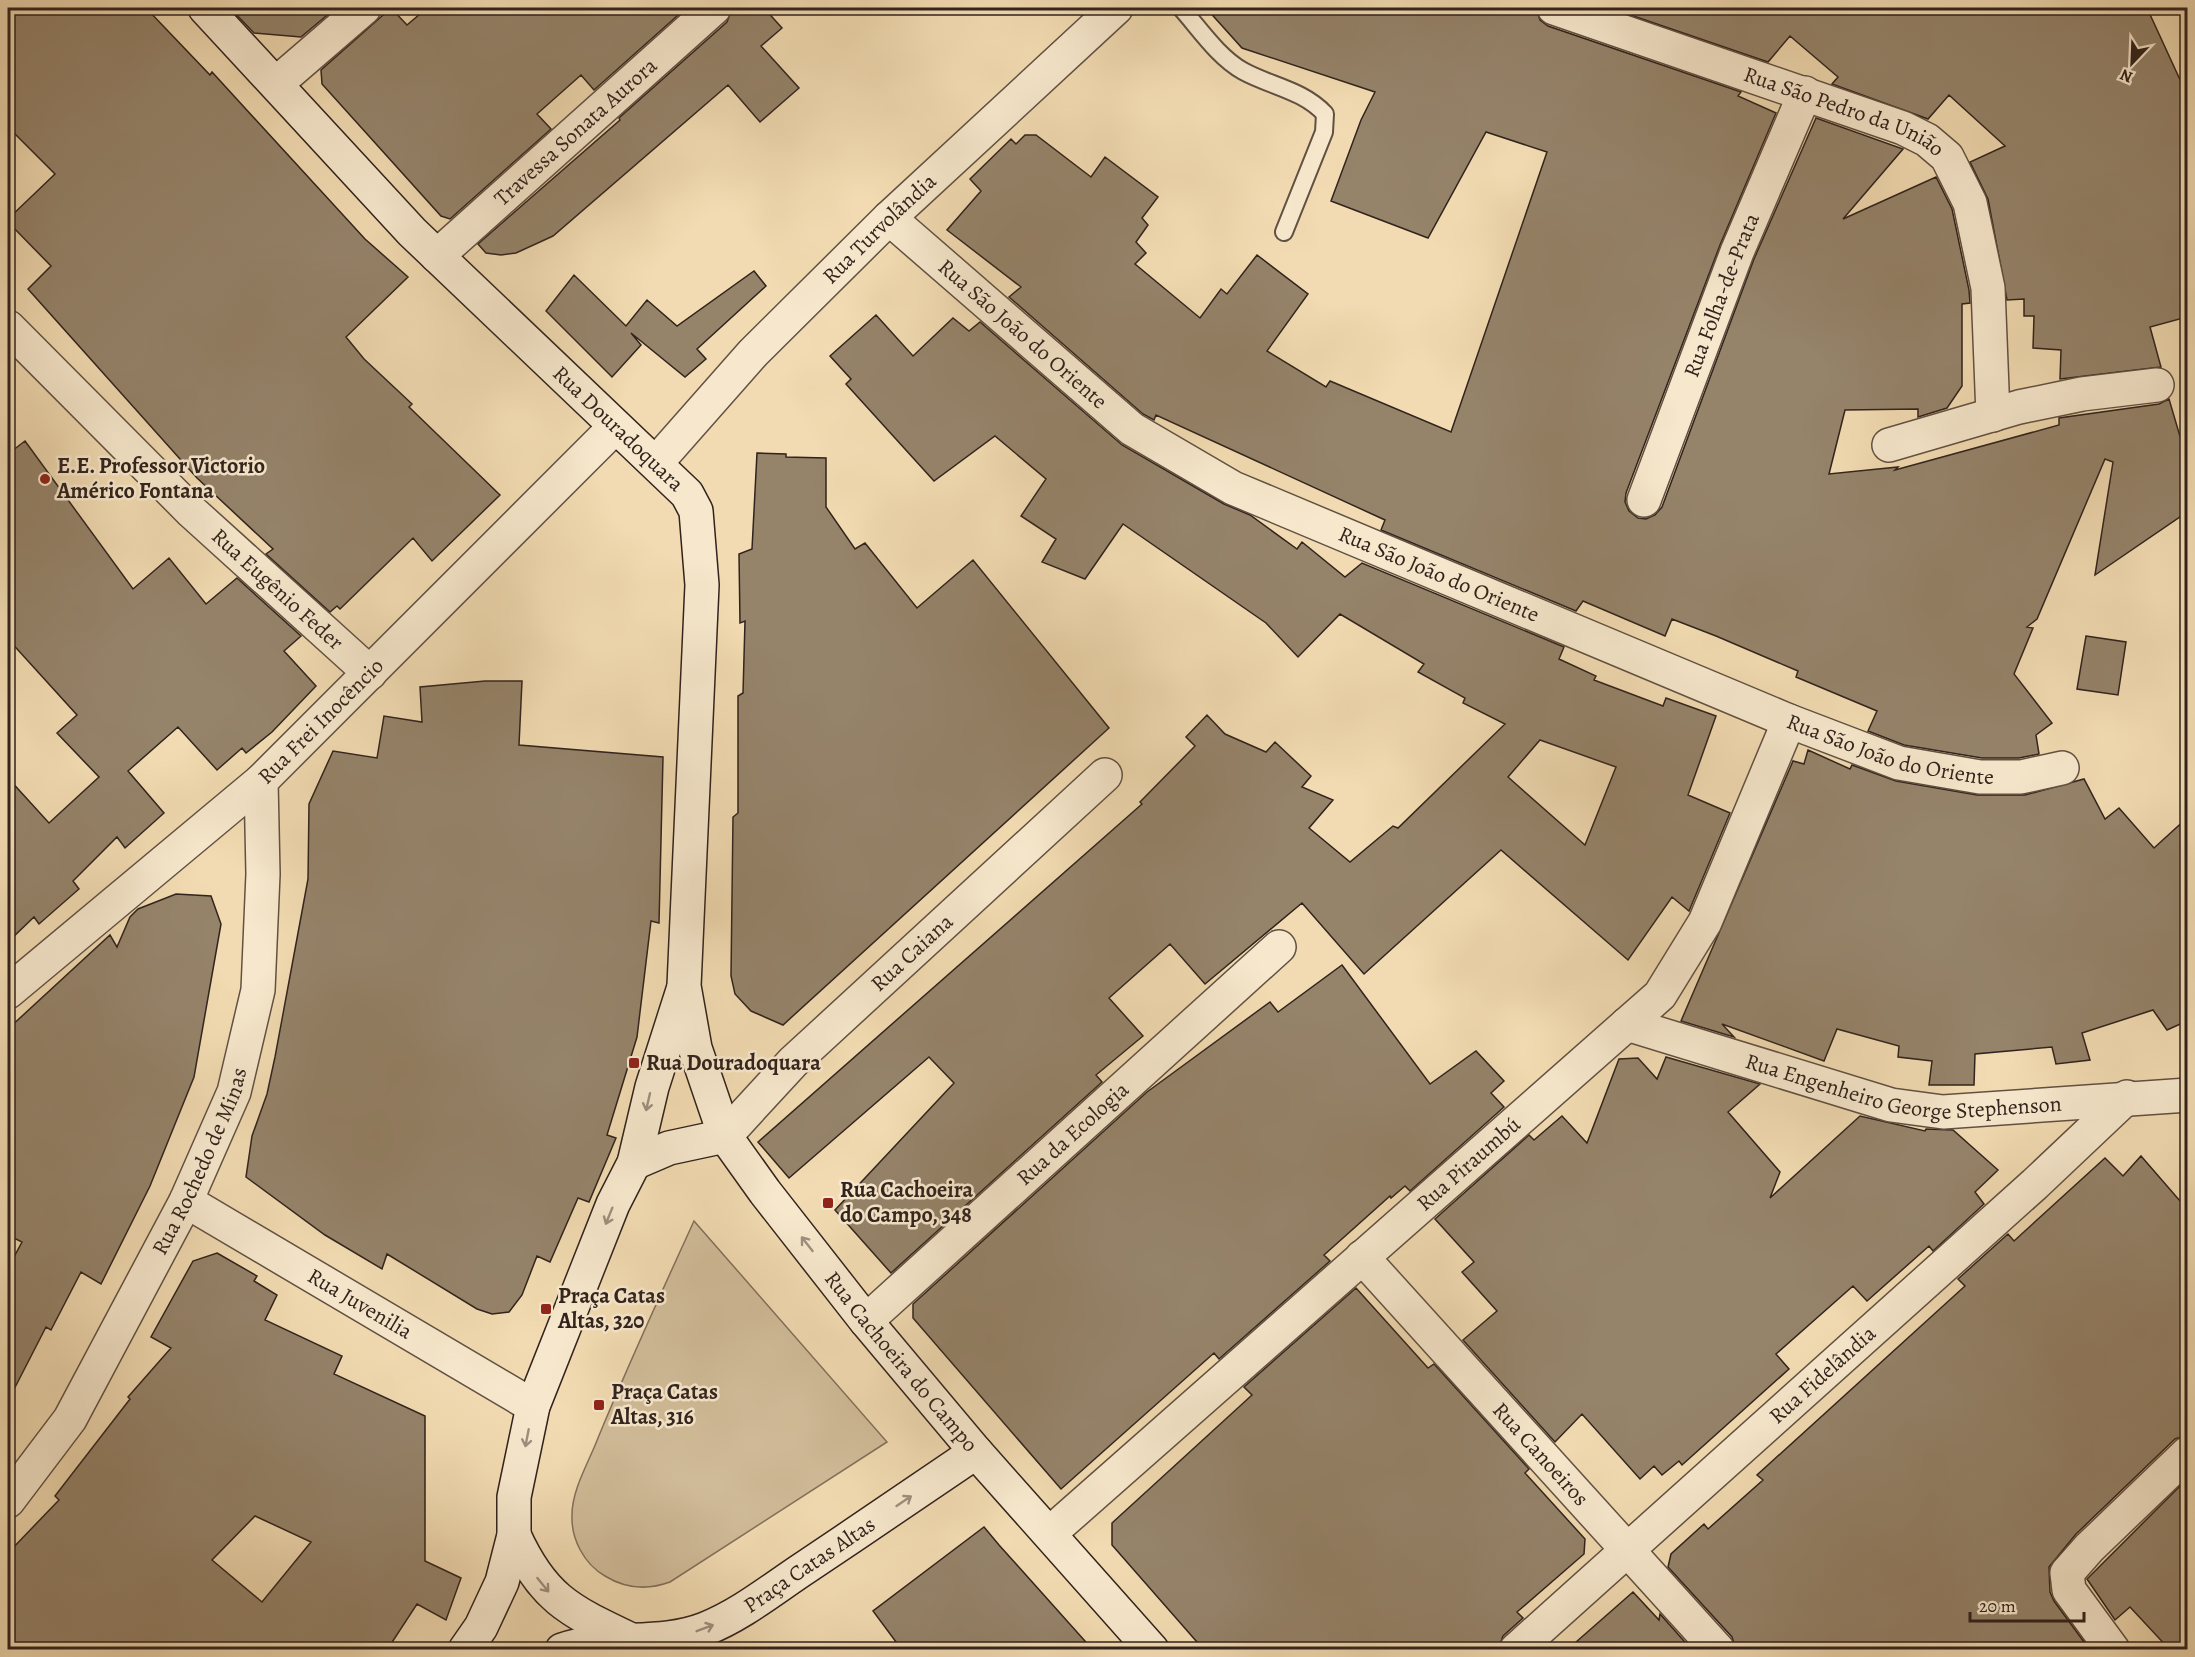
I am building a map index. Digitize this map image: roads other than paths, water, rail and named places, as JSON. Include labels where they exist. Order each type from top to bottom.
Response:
[{"type":"street","name":"Rua Douradoquara","points":[[206,8],[437,256],[615,427],[656,463],[687,494],[696,510],[702,585],[684,986],[695,1048],[725,1136]]},
{"type":"street","points":[[277,83],[364,8]]},
{"type":"street","name":"Travessa Sonata Aurora","points":[[437,256],[714,8]]},
{"type":"street","name":"Rua Turvolândia","points":[[656,463],[753,353],[889,218],[1116,8]]},
{"type":"street","name":"Rua São Pedro da União","points":[[1566,9],[1903,128],[1927,140],[1947,157],[1970,203],[1988,288],[1993,416]]},
{"type":"street","name":"Rua Folha-de-Prata","points":[[1644,500],[1737,252],[1805,93]]},
{"type":"street","name":"Rua São João do Oriente","points":[[889,218],[1132,429],[1190,465],[1233,488],[1789,721],[1899,763],[1980,777],[2020,777],[2062,768]]},
{"type":"street","name":"Rua Eugênio Feder","points":[[8,327],[192,512],[369,673]]},
{"type":"street","points":[[1889,445],[2082,394],[2157,385]]},
{"type":"street","name":"Rua Frei Inocêncio","points":[[8,992],[261,781],[615,427]]},
{"type":"street","name":"Rua Piraumbú","points":[[1050,1533],[1660,995],[1705,922],[1789,721]]},
{"type":"street","name":"Rua Caiana","points":[[725,1136],[793,1062],[1105,775]]},
{"type":"street","name":"Rua Rochedo de Minas","points":[[8,1501],[70,1419],[186,1201],[234,1092],[258,990],[263,874],[261,781]]},
{"type":"street","name":"Rua da Ecologia","points":[[866,1320],[1279,947]]},
{"type":"street","name":"Rua Douradoquara","points":[[634,1163],[652,1087],[684,986]]},
{"type":"street","name":"Rua Engenheiro George Stephenson","points":[[1627,1024],[1891,1105],[1943,1112],[2127,1097],[2187,1095]]},
{"type":"street","name":"Rua Fidelândia","points":[[1516,1650],[2035,1184],[2127,1097]]},
{"type":"street","points":[[465,1650],[492,1605],[514,1535],[514,1497],[533,1406],[613,1204],[634,1163],[669,1148],[725,1136]]},
{"type":"street","name":"Rua Cachoeira do Campo","points":[[725,1136],[765,1192],[866,1320],[976,1452],[1152,1650]]},
{"type":"street","name":"Rua Juvenilia","points":[[186,1201],[533,1406]]},
{"type":"street","name":"Rua Canoeiros","points":[[1362,1257],[1718,1650]]},
{"type":"street","name":"Praça Catas Altas","points":[[627,1638],[668,1639],[705,1629],[746,1607],[976,1452]]},
{"type":"street","points":[[2113,1650],[2069,1590],[2067,1573],[2089,1548],[2187,1453]]},
{"type":"street","points":[[514,1535],[528,1567],[550,1593],[575,1614],[627,1638]]},
{"type":"street","points":[[561,1650],[579,1644],[627,1638]]},
{"type":"lane","points":[[1181,8],[1227,60],[1243,71],[1313,102],[1325,114],[1324,132],[1284,232]]},
{"type":"place","name":"E.E. Professor Victorio Américo Fontana","points":[[45,479]]},
{"type":"place","name":"Rua Douradoquara","points":[[634,1063]]},
{"type":"place","name":"Rua Cachoeira do Campo, 348","points":[[828,1203]]},
{"type":"place","name":"Praça Catas Altas, 320","points":[[546,1309]]},
{"type":"place","name":"Praça Catas Altas, 316","points":[[599,1405]]}]
